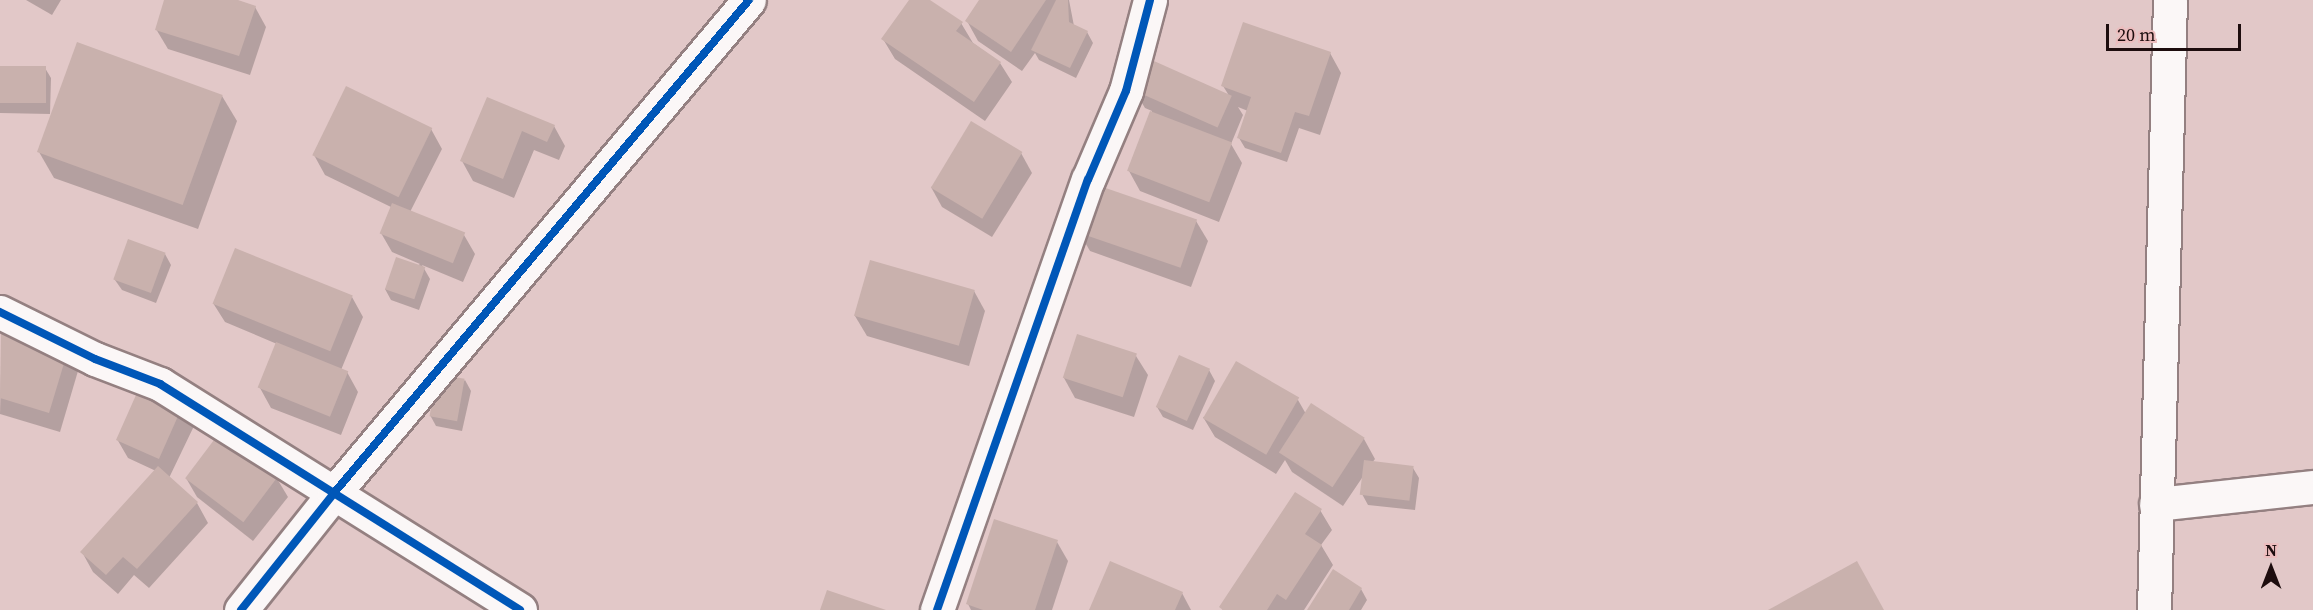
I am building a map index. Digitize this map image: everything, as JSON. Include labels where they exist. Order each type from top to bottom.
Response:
[{"type":"main road","points":[[240,610],[334,493],[749,0]]},
{"type":"main road","points":[[937,610],[1088,180],[1126,91],[1150,0]]},
{"type":"main road","points":[[2154,610],[2170,0]]},
{"type":"main road","points":[[0,312],[95,359],[160,384],[520,610]]},
{"type":"main road","points":[[2156,504],[2313,487]]},
{"type":"building","points":[[164,0],[238,0],[256,6],[239,56],[155,30]]},
{"type":"building","points":[[909,0],[930,0],[963,22],[956,31],[1001,62],[974,102],[881,39]]},
{"type":"building","points":[[979,0],[1046,0],[1011,52],[965,21]]},
{"type":"building","points":[[1056,0],[1068,0],[1069,22],[1088,31],[1070,68],[1031,50]]},
{"type":"building","points":[[1243,22],[1331,52],[1309,116],[1295,112],[1281,153],[1237,138],[1251,97],[1221,86]]},
{"type":"building","points":[[77,42],[223,95],[183,205],[37,152]]},
{"type":"building","points":[[1145,57],[1232,96],[1218,128],[1131,89]]},
{"type":"building","points":[[0,66],[46,66],[46,103],[0,103]]},
{"type":"building","points":[[346,86],[432,128],[399,197],[312,155]]},
{"type":"building","points":[[487,97],[555,125],[547,142],[522,131],[503,179],[460,161]]},
{"type":"building","points":[[1150,111],[1232,143],[1209,202],[1127,171]]},
{"type":"building","points":[[971,121],[1022,152],[982,219],[931,188]]},
{"type":"building","points":[[1094,184],[1197,219],[1180,268],[1077,232]]},
{"type":"building","points":[[392,203],[465,233],[453,263],[380,234]]},
{"type":"building","points":[[128,239],[166,253],[151,293],[113,279]]},
{"type":"building","points":[[235,248],[353,296],[330,351],[213,304]]},
{"type":"building","points":[[396,257],[425,267],[414,299],[385,289]]},
{"type":"building","points":[[870,260],[975,290],[959,346],[854,316]]},
{"type":"building","points":[[1,330],[68,350],[49,413],[0,398]]},
{"type":"building","points":[[1077,334],[1137,353],[1123,397],[1063,378]]},
{"type":"building","points":[[276,342],[348,371],[330,417],[258,387]]},
{"type":"building","points":[[1179,355],[1210,369],[1187,421],[1156,407]]},
{"type":"building","points":[[1236,361],[1299,398],[1266,455],[1203,418]]},
{"type":"building","points":[[437,374],[465,379],[457,421],[430,416]]},
{"type":"building","points":[[140,386],[183,405],[159,459],[116,440]]},
{"type":"building","points":[[1311,403],[1365,438],[1333,487],[1279,452]]},
{"type":"building","points":[[220,432],[278,476],[243,522],[185,478]]},
{"type":"building","points":[[1364,460],[1414,466],[1409,501],[1360,495]]},
{"type":"building","points":[[158,466],[198,502],[137,569],[123,557],[106,575],[80,552]]},
{"type":"building","points":[[1295,492],[1322,509],[1305,534],[1322,545],[1286,600],[1277,594],[1267,610],[1223,610],[1219,607]]},
{"type":"building","points":[[994,519],[1058,540],[1035,610],[983,610],[966,604]]},
{"type":"building","points":[[1110,561],[1183,592],[1175,610],[1089,610]]},
{"type":"building","points":[[1857,561],[1884,610],[1768,610]]},
{"type":"building","points":[[1333,569],[1362,588],[1349,610],[1307,610]]},
{"type":"building","points":[[827,590],[886,610],[820,610]]},
{"type":"cycle path","points":[[241,610],[334,493],[749,0]]},
{"type":"cycle path","points":[[937,610],[1088,180],[1126,91],[1150,0]]},
{"type":"cycle path","points":[[0,312],[95,359],[160,384],[520,610]]}]
